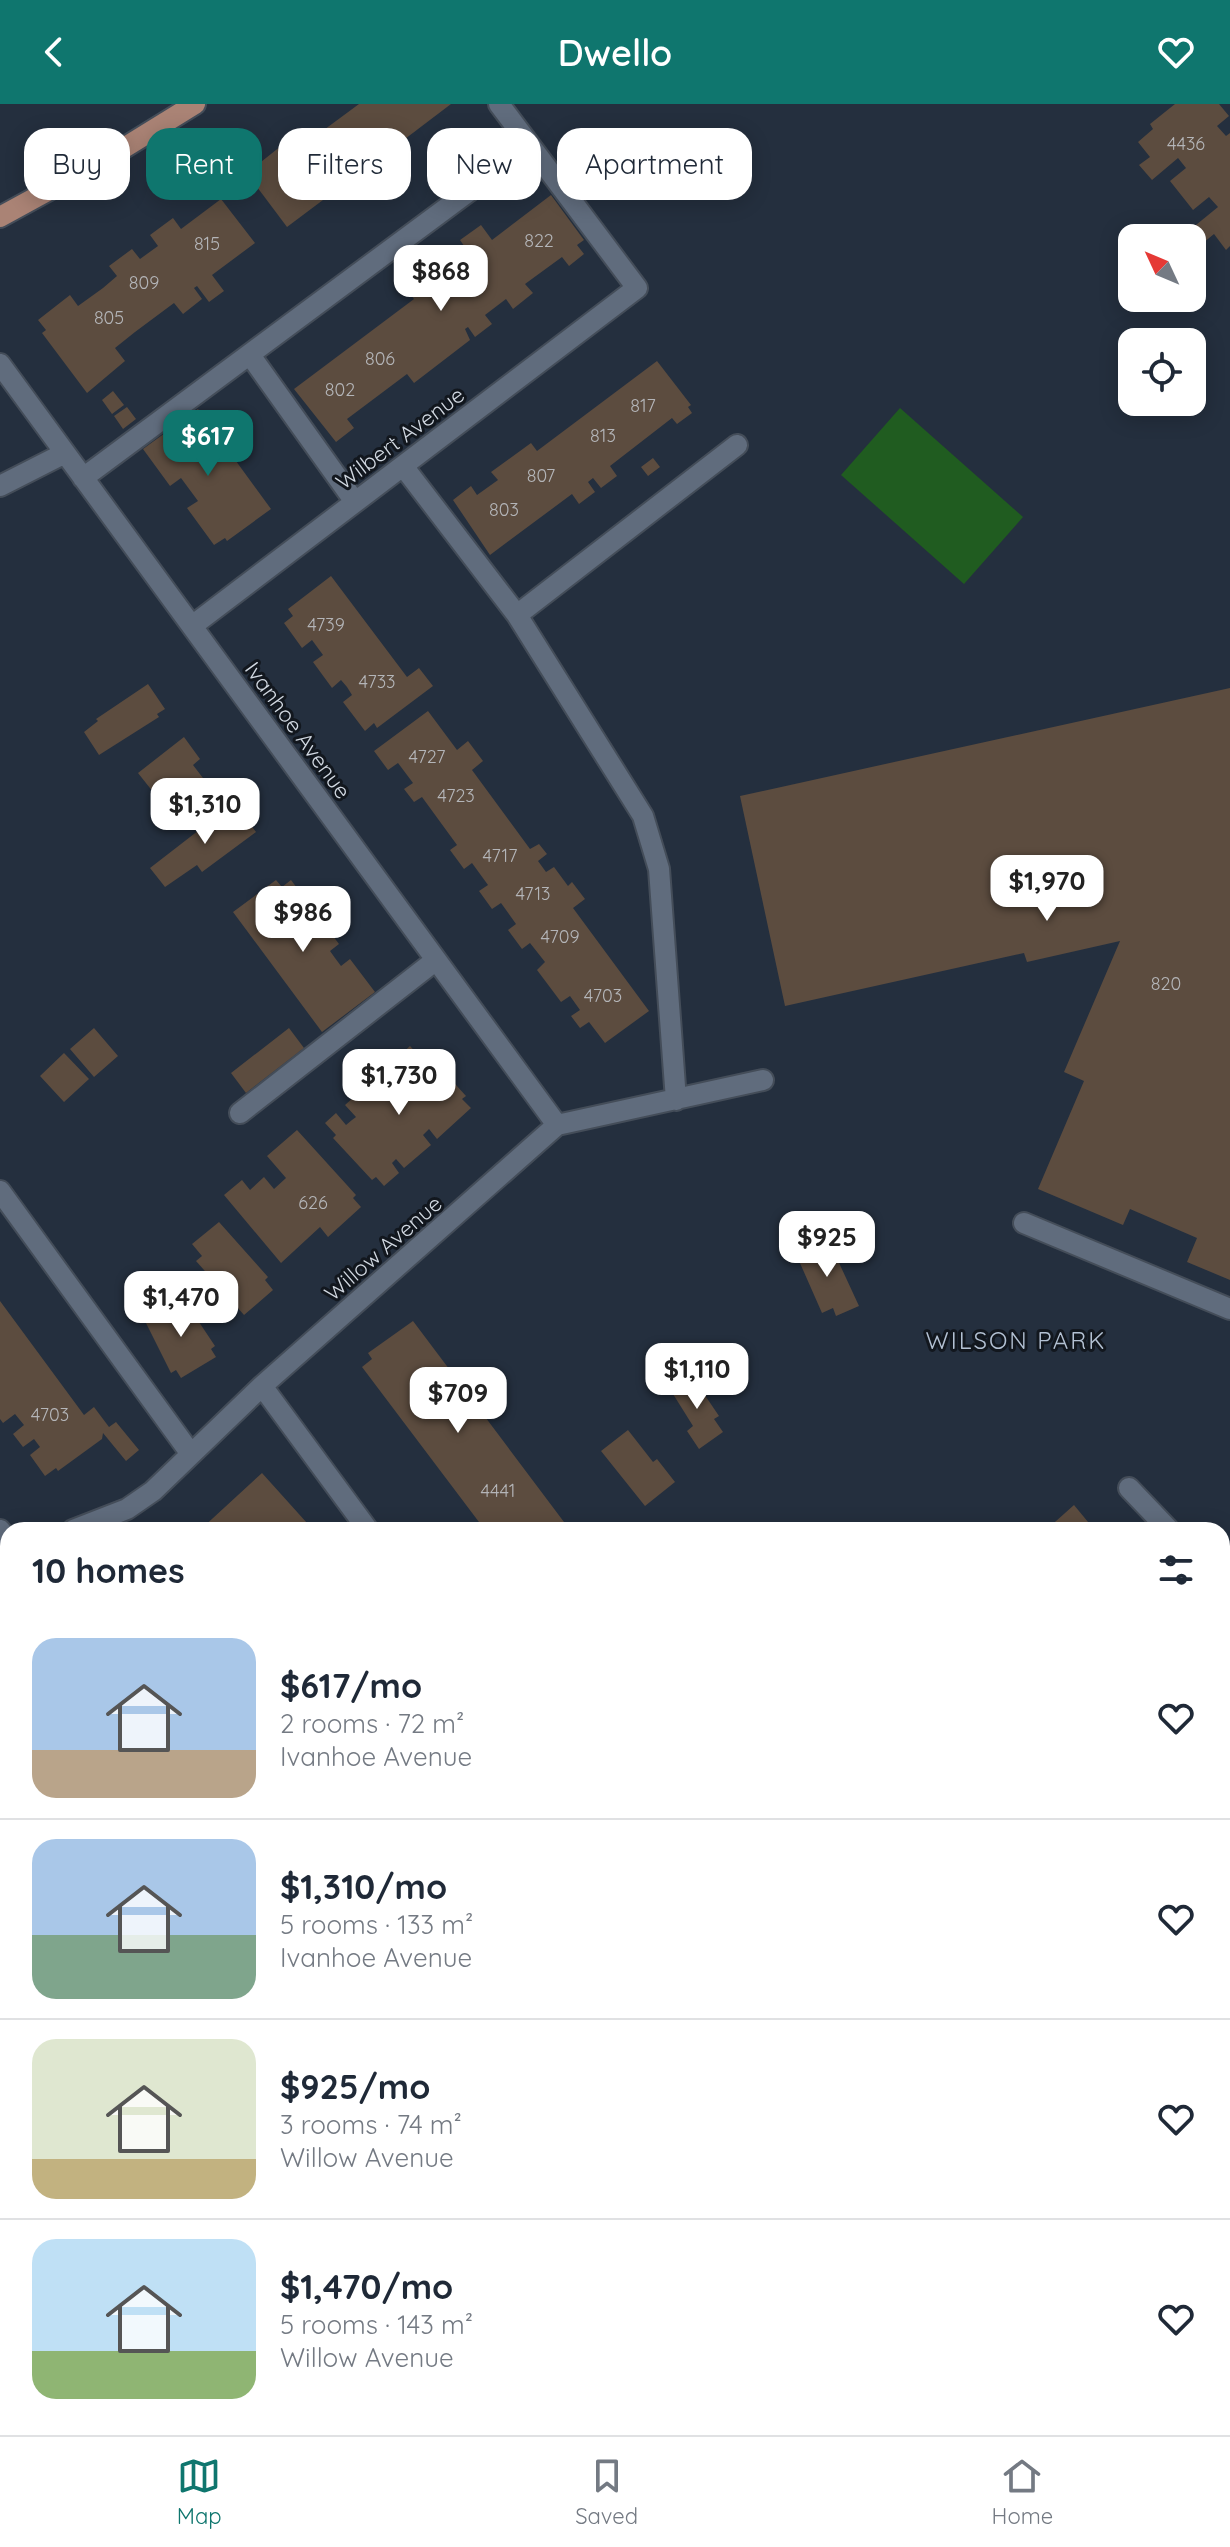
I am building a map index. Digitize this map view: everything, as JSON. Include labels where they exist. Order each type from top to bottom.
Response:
[{"type":"main road","points":[[0,217],[106,159],[195,104]]},
{"type":"street","points":[[499,104],[517,128]]},
{"type":"street","name":"Wilbert Avenue","points":[[192,626],[637,288],[541,161]]},
{"type":"street","points":[[83,478],[458,200]]},
{"type":"street","points":[[250,355],[355,502]]},
{"type":"street","name":"Ivanhoe Avenue","points":[[0,364],[557,1125]]},
{"type":"street","points":[[517,615],[737,445]]},
{"type":"street","points":[[0,486],[65,453]]},
{"type":"street","points":[[403,466],[517,615],[643,816],[659,869],[676,1100]]},
{"type":"street","points":[[240,1113],[436,960]]},
{"type":"street","name":"Willow Avenue","points":[[94,1522],[127,1509],[153,1491],[262,1386],[557,1125],[763,1080]]},
{"type":"street","points":[[0,1191],[191,1454]]},
{"type":"street","points":[[1024,1223],[1230,1309]]},
{"type":"street","points":[[262,1386],[362,1522]]},
{"type":"street","points":[[1129,1488],[1161,1522]]},
{"type":"green space","points":[[900,408],[1023,517],[964,584],[841,475]]},
{"type":"building","points":[[359,104],[451,104],[411,134],[411,128],[326,128]]},
{"type":"building","points":[[1175,104],[1219,104],[1229,116],[1217,126],[1226,136],[1230,133],[1230,246],[1226,250],[1214,234],[1206,241],[1206,224],[1197,224],[1218,207],[1209,197],[1193,210],[1170,181],[1186,168],[1178,158],[1152,180],[1139,165],[1150,157],[1138,142],[1153,129],[1150,124]]},
{"type":"building","points":[[278,148],[278,200],[323,200],[287,227],[262,194],[262,161]]},
{"type":"building","points":[[551,195],[584,240],[577,245],[584,254],[569,266],[562,257],[525,284],[533,293],[513,309],[506,299],[485,315],[492,324],[475,337],[468,327],[465,329],[470,340],[414,383],[407,374],[347,419],[354,428],[336,442],[294,389],[414,299],[402,283],[420,269],[439,256],[450,272],[471,256],[460,240],[481,225],[492,240]]},
{"type":"building","points":[[222,200],[255,243],[212,275],[224,291],[209,302],[197,286],[194,288],[202,299],[183,314],[174,303],[115,348],[125,361],[87,393],[42,333],[46,330],[38,320],[70,295],[78,306],[103,288],[117,276],[109,266],[132,249],[140,259],[158,246],[150,235],[173,218],[181,229]]},
{"type":"building","points":[[657,361],[691,405],[688,407],[692,413],[677,424],[672,418],[610,466],[617,476],[601,488],[593,478],[588,482],[595,492],[579,504],[572,494],[490,555],[453,500],[471,486],[477,495],[498,480],[491,472],[531,443],[537,451]]},
{"type":"building","points":[[113,391],[124,405],[112,414],[102,400]]},
{"type":"building","points":[[127,407],[136,419],[123,429],[114,416]]},
{"type":"building","points":[[198,409],[271,509],[227,541],[225,538],[214,545],[187,508],[198,501],[181,478],[170,486],[143,449]]},
{"type":"building","points":[[653,458],[660,467],[648,476],[641,467]]},
{"type":"building","points":[[331,576],[407,677],[419,668],[433,686],[377,728],[374,723],[365,731],[343,702],[352,695],[347,687],[341,680],[332,688],[313,662],[323,655],[312,640],[302,648],[284,623],[293,616],[288,609]]},
{"type":"building","points":[[148,684],[165,709],[157,714],[159,717],[99,755],[84,732],[98,721],[96,719]]},
{"type":"building","points":[[1230,688],[1230,1280],[1187,1262],[1197,1238],[1130,1209],[1123,1225],[1038,1189],[1084,1081],[1064,1072],[1120,941],[1027,962],[1024,953],[785,1006],[740,796]]},
{"type":"building","points":[[428,711],[457,750],[468,741],[483,761],[472,770],[530,849],[539,844],[547,854],[538,861],[546,872],[554,867],[568,886],[572,882],[585,899],[573,908],[649,1011],[605,1043],[589,1022],[580,1028],[571,1016],[580,1010],[570,996],[561,1002],[537,970],[545,962],[530,943],[522,949],[508,930],[516,924],[501,903],[492,909],[479,891],[488,885],[472,863],[464,869],[450,850],[457,845],[422,797],[414,802],[404,789],[413,783],[398,763],[388,770],[374,751]]},
{"type":"building","points":[[184,737],[200,759],[193,765],[203,778],[165,807],[138,773]]},
{"type":"building","points":[[234,803],[256,832],[202,872],[197,865],[165,887],[150,868]]},
{"type":"building","points":[[276,880],[282,887],[291,880],[309,904],[301,911],[312,927],[321,920],[339,944],[330,951],[341,966],[350,959],[375,992],[322,1032],[233,912]]},
{"type":"building","points":[[94,1028],[118,1056],[94,1077],[70,1049]]},
{"type":"building","points":[[289,1028],[304,1048],[246,1093],[231,1073]]},
{"type":"building","points":[[410,1046],[421,1058],[427,1053],[466,1096],[462,1099],[471,1108],[437,1139],[429,1129],[423,1135],[431,1145],[404,1168],[396,1159],[392,1163],[399,1173],[384,1186],[376,1177],[372,1180],[333,1138],[336,1135],[325,1123],[336,1113],[346,1125],[356,1117],[345,1105],[373,1080],[384,1092],[406,1072],[395,1060]]},
{"type":"building","points":[[64,1053],[89,1079],[64,1102],[40,1076]]},
{"type":"building","points":[[297,1130],[356,1195],[353,1198],[361,1207],[328,1237],[320,1227],[281,1263],[224,1195],[242,1180],[250,1190],[264,1177],[274,1189],[286,1178],[267,1156]]},
{"type":"building","points":[[219,1222],[268,1277],[265,1280],[273,1290],[244,1315],[196,1261],[202,1256],[192,1244]]},
{"type":"building","points":[[828,1239],[859,1306],[836,1316],[833,1308],[822,1313],[796,1254]]},
{"type":"building","points":[[183,1298],[215,1346],[211,1349],[216,1357],[181,1378],[176,1370],[171,1373],[145,1321]]},
{"type":"building","points":[[0,1301],[84,1415],[94,1407],[109,1427],[116,1422],[139,1450],[126,1461],[103,1433],[102,1439],[58,1471],[56,1468],[45,1476],[30,1455],[40,1447],[34,1439],[23,1447],[13,1434],[24,1425],[15,1414],[3,1423],[0,1419]]},
{"type":"building","points":[[413,1321],[564,1522],[479,1522],[362,1367],[372,1359],[368,1353]]},
{"type":"building","points":[[683,1375],[690,1386],[696,1382],[719,1416],[714,1419],[723,1432],[699,1449],[687,1431],[693,1426],[668,1386]]},
{"type":"building","points":[[628,1430],[653,1462],[657,1459],[675,1482],[645,1506],[601,1451]]},
{"type":"building","points":[[262,1473],[306,1522],[209,1522]]},
{"type":"building","points":[[1074,1505],[1088,1522],[1055,1522]]},
{"type":"district","name":"WILSON PARK","points":[[1016,1341]]}]
